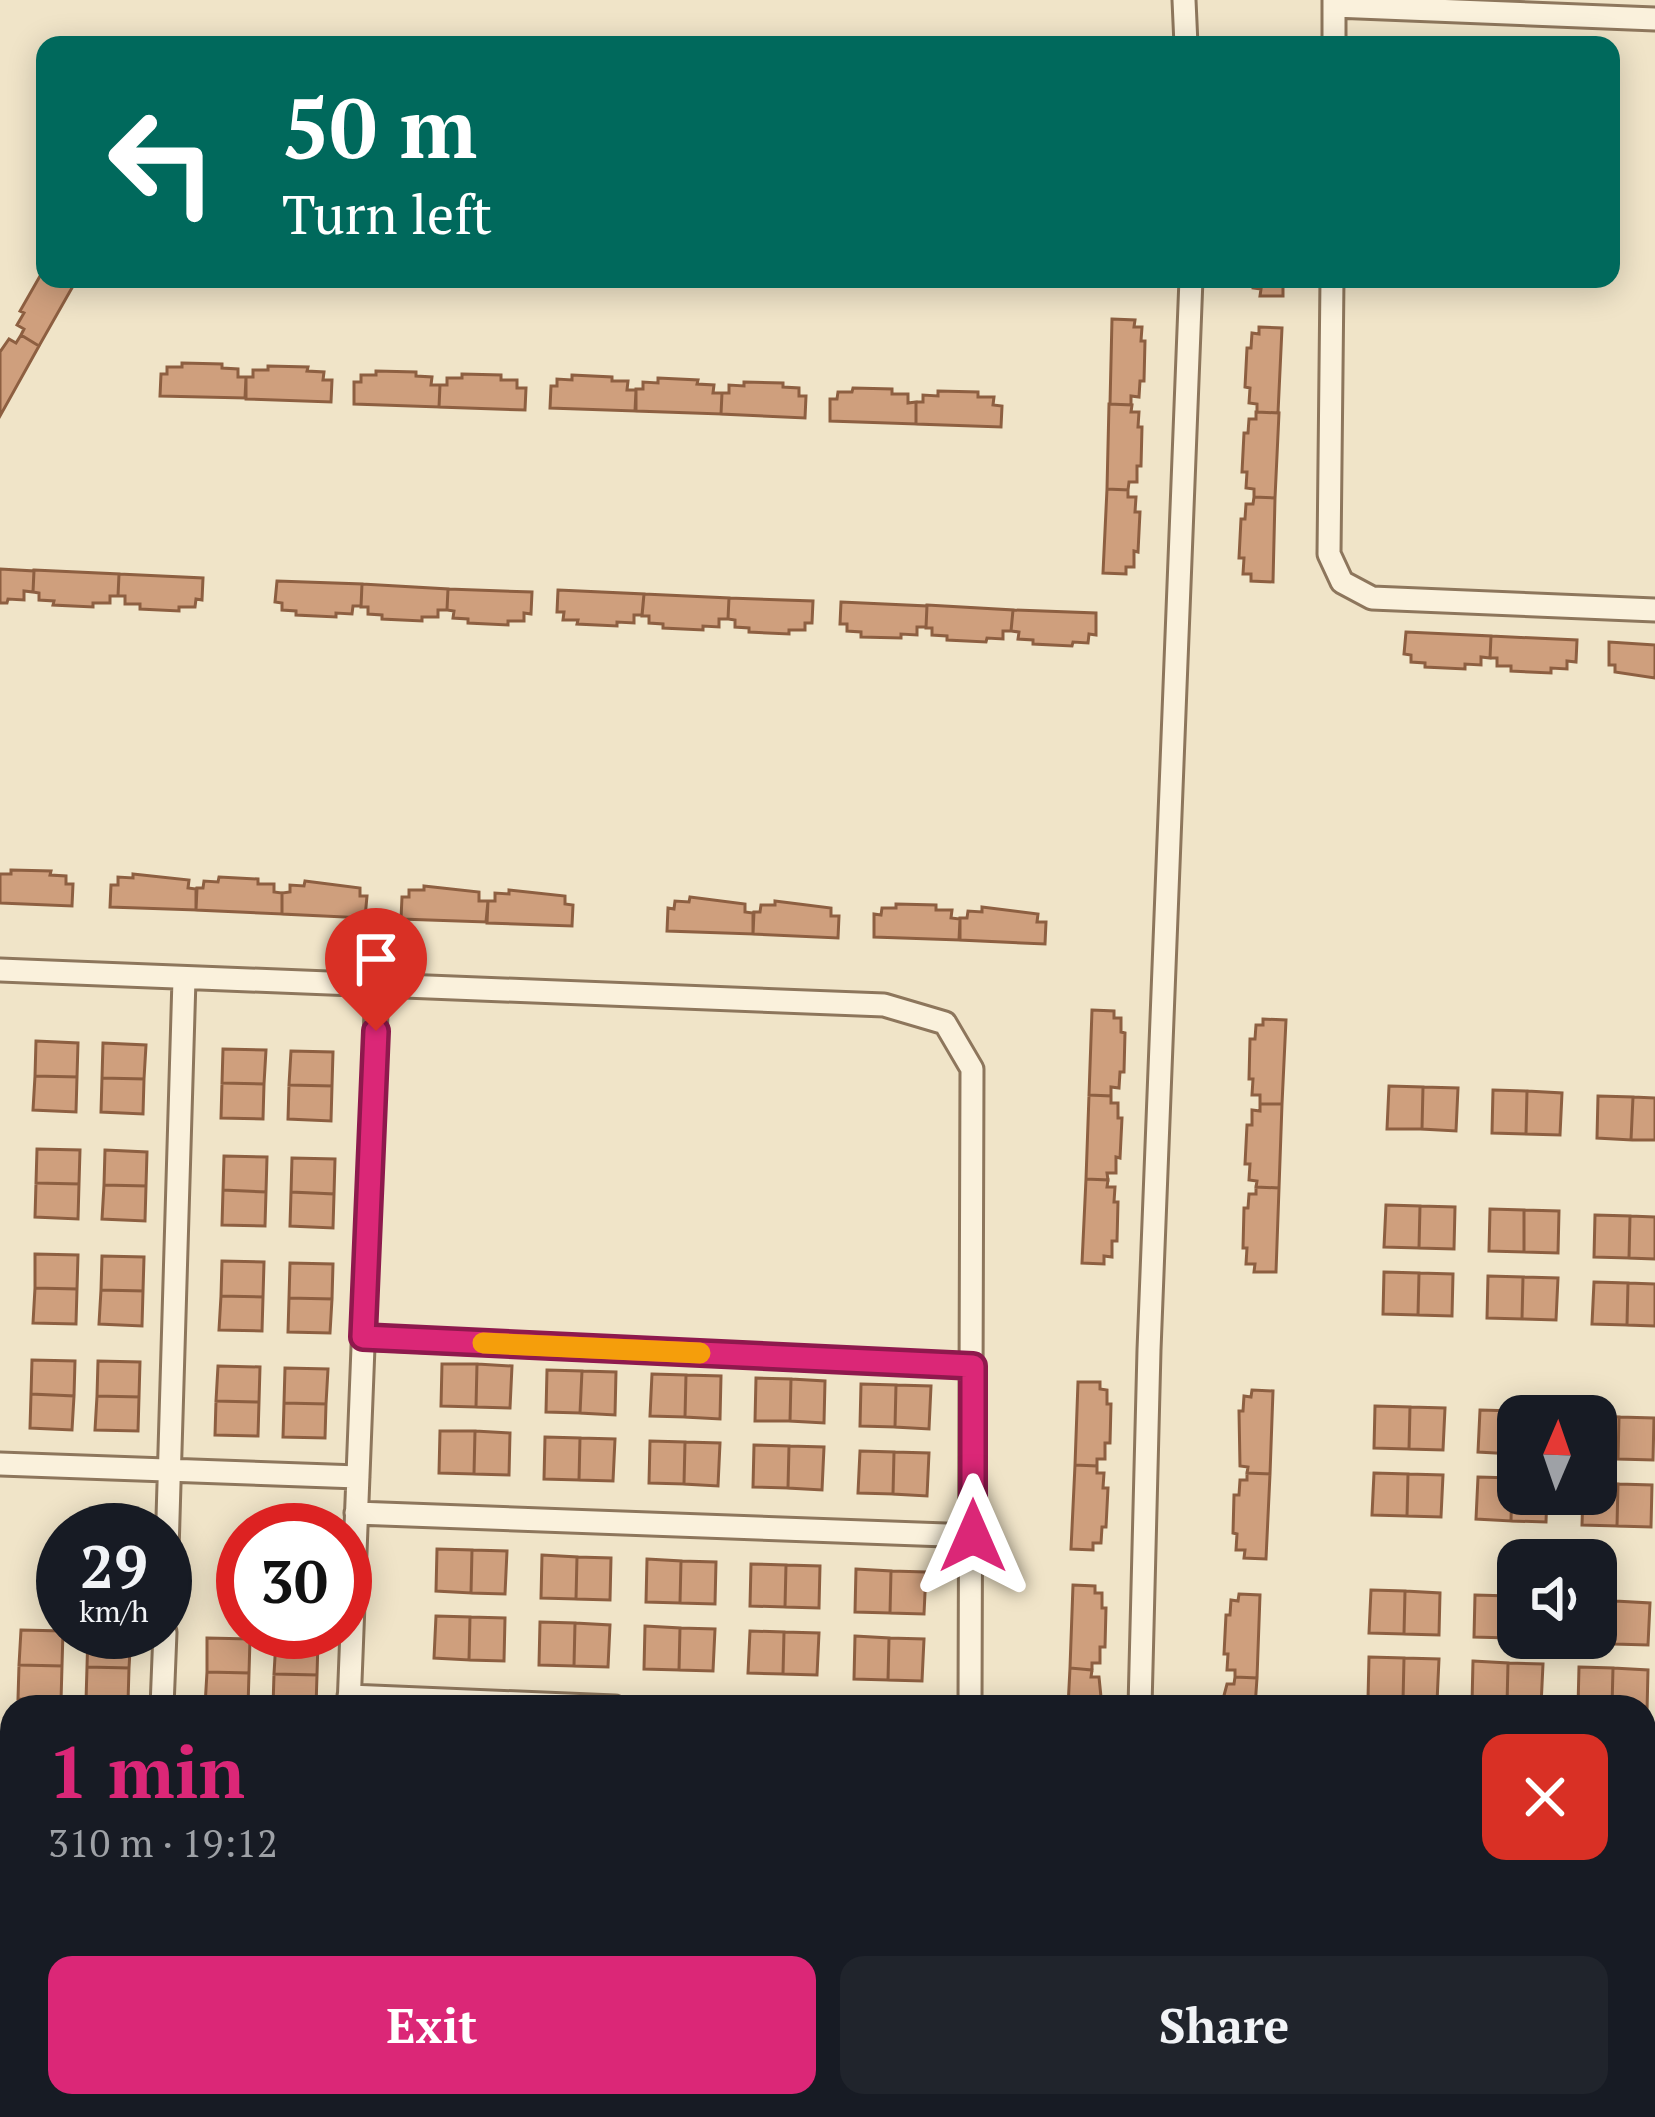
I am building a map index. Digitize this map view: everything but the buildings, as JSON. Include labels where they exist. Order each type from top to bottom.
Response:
[{"type":"street","points":[[1184,0],[1186,36]]},
{"type":"street","points":[[1334,36],[1334,3],[1655,19]]},
{"type":"street","points":[[1140,1695],[1149,1350],[1191,288]]},
{"type":"street","points":[[1332,288],[1329,554],[1342,582],[1372,598],[1655,610]]},
{"type":"street","points":[[0,970],[884,1005],[945,1023],[972,1069],[970,1695]]},
{"type":"street","points":[[169,1503],[184,979]]},
{"type":"street","points":[[357,1503],[377,987]]},
{"type":"street","points":[[363,1337],[973,1366]]},
{"type":"street","points":[[0,1464],[358,1477]]},
{"type":"street","points":[[372,1515],[973,1536]]},
{"type":"street","points":[[162,1695],[164,1659]]},
{"type":"street","points":[[349,1695],[351,1659]]},
{"type":"slow traffic","points":[[483,1343],[700,1353]]},
{"type":"route","points":[[376,1031],[363,1337],[973,1366],[973,1536]]}]
